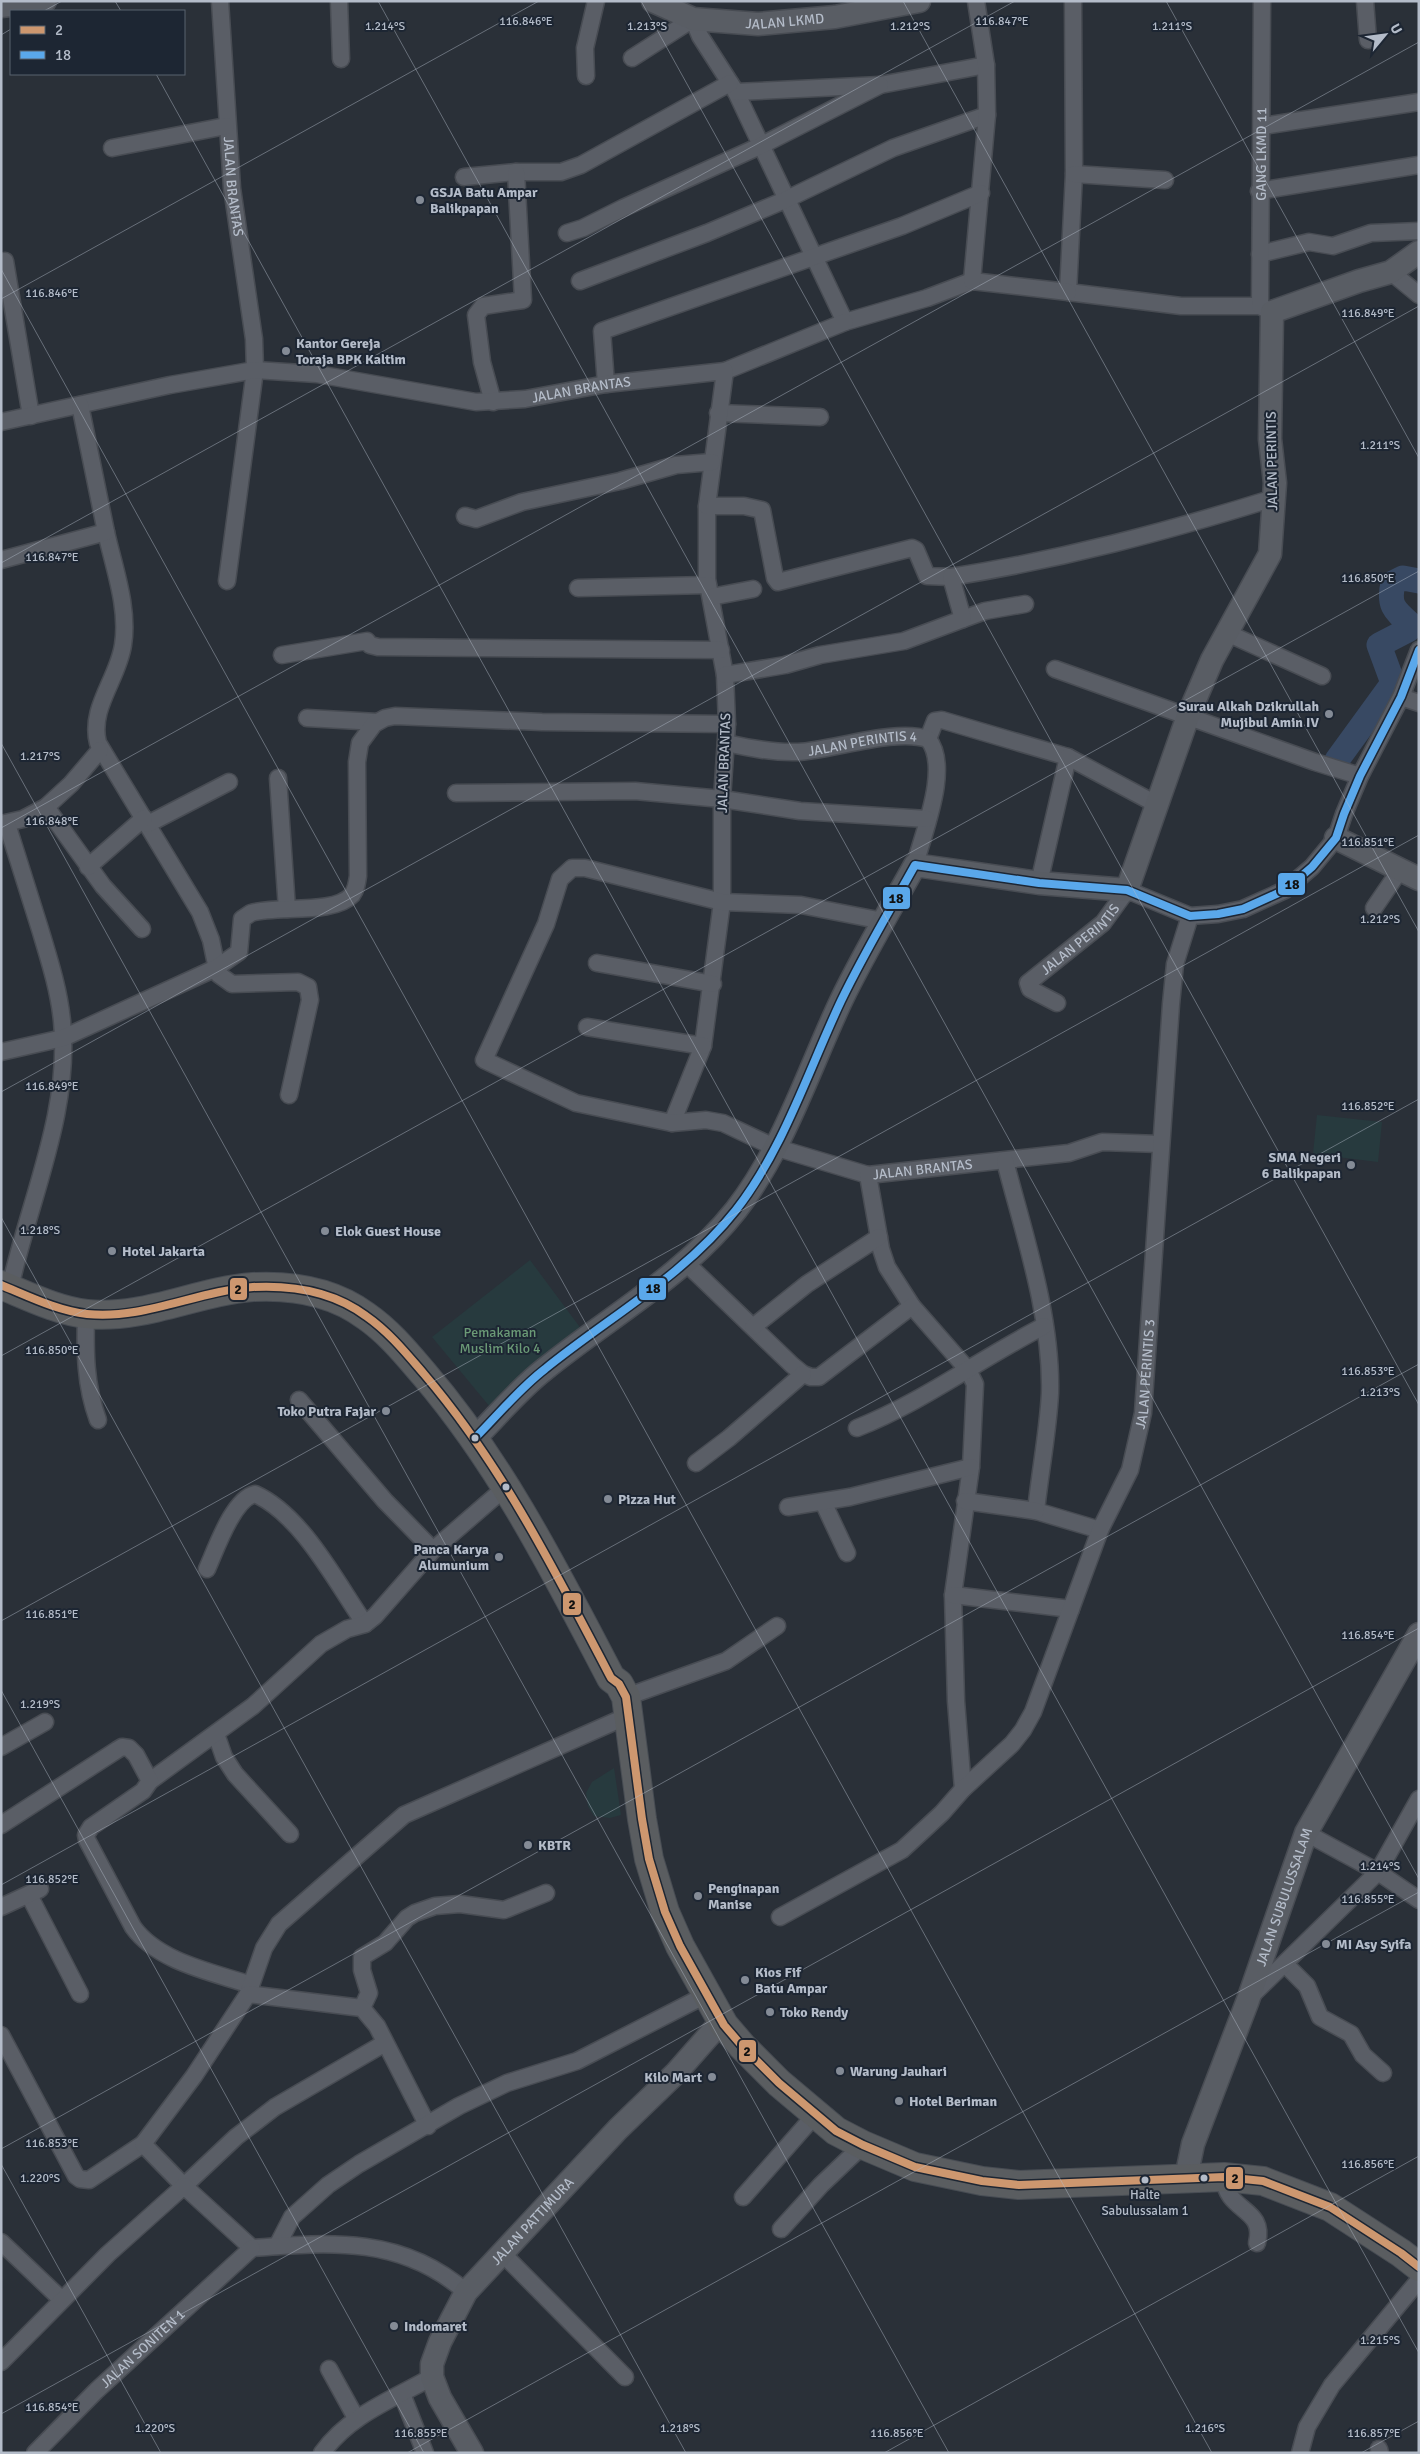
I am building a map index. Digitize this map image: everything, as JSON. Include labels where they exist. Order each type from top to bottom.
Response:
[{"type":"highway","points":[[6,1286],[43,1302],[86,1314],[112,1314],[150,1309],[223,1290],[254,1287],[304,1290],[336,1299],[365,1315],[389,1334],[475,1438],[506,1487],[618,1699],[636,1821],[665,1912],[680,1946],[722,2023]]},
{"type":"highway","points":[[636,1821],[634,1850],[657,1923],[696,2000],[722,2023],[755,2060],[815,2114],[836,2130],[863,2145],[915,2167],[982,2181],[1019,2185],[1224,2177],[1263,2182],[1330,2208],[1401,2253],[1419,2267]]},
{"type":"street","points":[[1,6],[45,1]]},
{"type":"street","name":"JALAN BRANTAS","points":[[220,1],[226,126],[234,205],[254,339],[255,370],[227,581]]},
{"type":"street","points":[[339,1],[340,59]]},
{"type":"street","points":[[586,76],[585,48],[596,1]]},
{"type":"street","name":"JALAN LKMD","points":[[653,1],[692,19],[758,24],[835,9],[919,1]]},
{"type":"street","points":[[972,282],[987,115],[986,65],[976,1]]},
{"type":"street","points":[[1068,292],[1074,174],[1073,1]]},
{"type":"street","name":"GANG LKMD 11","points":[[1262,1],[1263,126],[1259,192],[1260,254],[1266,309]]},
{"type":"street","points":[[1365,1],[1368,40]]},
{"type":"street","points":[[632,58],[692,19],[700,36],[733,88],[845,322]]},
{"type":"street","points":[[464,177],[516,172],[561,172],[581,165],[733,88],[880,85],[986,65]]},
{"type":"street","points":[[567,233],[583,228],[630,204],[760,146],[880,85]]},
{"type":"street","points":[[1263,126],[1419,102]]},
{"type":"street","points":[[580,281],[707,234],[785,200],[893,148],[987,115]]},
{"type":"street","points":[[112,148],[226,126]]},
{"type":"street","points":[[1259,192],[1419,165]]},
{"type":"street","points":[[493,402],[482,362],[476,315],[483,306],[523,300],[516,172]]},
{"type":"street","points":[[1074,174],[1165,180]]},
{"type":"street","points":[[606,384],[602,331],[902,226],[981,193]]},
{"type":"street","points":[[1260,254],[1310,242],[1333,246],[1370,233],[1419,231]]},
{"type":"street","points":[[724,371],[845,322],[927,298],[972,282],[1181,306],[1266,309],[1391,272],[1419,252]]},
{"type":"street","points":[[5,261],[32,416]]},
{"type":"street","points":[[1391,272],[1419,295]]},
{"type":"street","name":"JALAN PERINTIS","points":[[1057,1003],[1030,989],[1028,983],[1103,922],[1127,890],[1188,716],[1212,660],[1270,554],[1275,483],[1270,439],[1266,309]]},
{"type":"street","name":"JALAN BRANTAS","points":[[1,422],[170,384],[255,370],[317,374],[455,400],[493,402],[554,394],[606,384],[724,371],[707,506],[710,591],[725,675],[726,743],[722,799],[722,902],[713,984],[703,1046],[672,1123],[706,1120],[723,1123],[774,1147],[868,1176],[1069,1153],[1102,1142],[1160,1144]]},
{"type":"street","points":[[80,405],[122,606],[124,633],[121,656],[97,720],[96,736],[100,750],[146,821],[200,912],[211,940],[216,968],[222,978],[232,984],[298,982],[308,987],[310,1000],[289,1095]]},
{"type":"street","points":[[718,413],[820,417]]},
{"type":"street","points":[[465,516],[476,519],[522,502],[620,481],[676,465],[712,462]]},
{"type":"street","points":[[707,506],[744,506],[762,510],[775,578],[778,582],[912,548],[916,550],[927,576],[951,577],[1048,560],[1118,544],[1274,498]]},
{"type":"street","points":[[1,560],[106,532]]},
{"type":"street","points":[[951,577],[963,619]]},
{"type":"street","points":[[578,588],[710,591],[753,589]]},
{"type":"street","points":[[725,675],[785,665],[820,655],[904,641],[985,611],[1025,604]]},
{"type":"street","points":[[1227,632],[1322,676]]},
{"type":"street","points":[[282,655],[367,641],[370,645],[378,647],[721,650]]},
{"type":"street","points":[[1374,908],[1412,872],[1336,838],[1360,776],[1401,697],[1419,650]]},
{"type":"street","points":[[1054,669],[1123,695],[1360,776]]},
{"type":"street","points":[[1401,697],[1419,703]]},
{"type":"street","points":[[307,718],[377,722],[395,716],[542,722],[726,724]]},
{"type":"street","points":[[928,739],[935,721],[942,720],[1068,757],[1156,804]]},
{"type":"street","points":[[1,1052],[63,1038],[216,968],[239,952],[242,919],[244,916],[264,910],[335,904],[346,900],[354,892],[358,876],[357,762],[360,743],[368,730],[377,722]]},
{"type":"street","name":"JALAN PERINTIS 4","points":[[726,743],[774,752],[800,752],[908,736],[928,739],[936,752],[938,772],[915,865]]},
{"type":"street","points":[[6,1286],[55,1118],[61,1074],[63,1038],[62,1022],[53,976],[4,824],[30,816],[46,806],[71,784],[100,750]]},
{"type":"street","points":[[1039,883],[1068,757]]},
{"type":"street","points":[[278,778],[287,909]]},
{"type":"street","points":[[88,867],[146,821],[229,782]]},
{"type":"street","points":[[456,793],[635,791],[722,799],[800,811],[927,819]]},
{"type":"street","points":[[46,806],[88,867],[142,930]]},
{"type":"street","name":"JALAN PERINTIS","points":[[915,865],[1039,883],[1127,890],[1190,916],[1218,914],[1243,909],[1286,890],[1312,867],[1336,838]]},
{"type":"street","points":[[475,1438],[544,1370],[644,1296],[686,1262],[735,1211],[751,1188],[774,1147],[841,1001],[915,865]]},
{"type":"street","points":[[672,1123],[576,1103],[484,1060],[546,924],[563,874],[572,868],[585,868],[722,902],[801,905],[883,921]]},
{"type":"street","name":"JALAN PERINTIS 3","points":[[780,1917],[902,1850],[942,1813],[963,1788],[1012,1744],[1024,1730],[1043,1687],[1100,1530],[1130,1470],[1143,1413],[1160,1144],[1175,964],[1190,916]]},
{"type":"street","points":[[597,963],[713,984]]},
{"type":"street","points":[[586,1027],[703,1046]]},
{"type":"street","points":[[1005,1161],[1031,1259],[1044,1326],[1050,1393],[1036,1511]]},
{"type":"street","points":[[868,1176],[879,1237],[887,1267],[912,1306],[968,1370],[975,1384],[971,1466],[952,1595],[958,1730],[963,1788]]},
{"type":"street","points":[[753,1327],[807,1284],[879,1237]]},
{"type":"street","points":[[686,1262],[803,1374],[811,1377],[824,1374],[912,1306]]},
{"type":"street","points":[[86,1314],[85,1355],[87,1382],[98,1420]]},
{"type":"street","points":[[857,1428],[875,1421],[968,1370],[1006,1345],[1044,1326]]},
{"type":"street","points":[[696,1463],[735,1433],[803,1374]]},
{"type":"street","points":[[299,1400],[385,1501],[433,1550]]},
{"type":"street","points":[[788,1507],[850,1497],[971,1466]]},
{"type":"street","points":[[428,2126],[371,2017],[362,2008],[250,1989],[150,1946],[132,1927],[86,1835],[90,1827],[143,1791],[150,1781],[253,1706],[321,1644],[347,1629],[365,1624],[375,1616],[433,1550],[506,1487]]},
{"type":"street","points":[[207,1570],[241,1501],[255,1494],[287,1516],[317,1554],[365,1624]]},
{"type":"street","points":[[965,1501],[1036,1511],[1100,1530]]},
{"type":"street","points":[[822,1502],[846,1553]]},
{"type":"street","points":[[952,1595],[1070,1609]]},
{"type":"street","points":[[1,2035],[76,2176],[80,2179],[88,2180],[142,2144],[194,2076],[250,1989],[264,1948],[279,1924],[404,1815],[618,1699],[726,1661],[777,1626]]},
{"type":"street","name":"JALAN SUBULUSSALAM","points":[[1186,2178],[1193,2144],[1248,2000],[1306,1833],[1419,1634]]},
{"type":"street","points":[[1,1746],[45,1722]]},
{"type":"street","points":[[216,1734],[224,1757],[235,1774],[290,1834]]},
{"type":"street","points":[[1,1825],[122,1747],[133,1751],[150,1781]]},
{"type":"street","points":[[1248,2000],[1378,1872],[1419,1800]]},
{"type":"street","points":[[1306,1833],[1378,1872],[1419,1900]]},
{"type":"street","points":[[1,1907],[35,1892],[80,1994]]},
{"type":"street","points":[[362,2008],[369,1993],[362,1970],[362,1957],[385,1943],[407,1918],[434,1906],[453,1905],[504,1910],[546,1893]]},
{"type":"street","points":[[1285,1964],[1307,1986],[1320,2017],[1351,2034],[1363,2055],[1383,2073]]},
{"type":"street","points":[[277,2246],[292,2217],[328,2185],[359,2164],[428,2126],[459,2106],[507,2083],[577,2061],[696,2000]]},
{"type":"street","name":"JALAN PATTIMURA","points":[[432,2377],[432,2364],[440,2342],[466,2292],[618,2129],[676,2073],[722,2023]]},
{"type":"street","points":[[1,2362],[108,2254],[236,2137],[275,2107],[385,2043]]},
{"type":"street","points":[[743,2197],[815,2114]]},
{"type":"street","points":[[142,2144],[184,2186],[252,2248],[342,2244],[385,2249],[427,2266],[455,2282],[466,2292]]},
{"type":"street","points":[[781,2229],[863,2145]]},
{"type":"street","points":[[1224,2177],[1228,2195],[1257,2223],[1260,2230],[1257,2243]]},
{"type":"street","points":[[1,2242],[62,2300]]},
{"type":"street","name":"JALAN SONITEN 1","points":[[35,2453],[96,2391],[252,2248]]},
{"type":"street","points":[[502,2253],[625,2377]]},
{"type":"street","points":[[1300,2453],[1308,2427],[1332,2385],[1419,2280]]},
{"type":"street","points":[[329,2368],[356,2418]]},
{"type":"street","points":[[322,2453],[339,2433],[356,2418],[432,2377],[450,2417],[472,2453]]},
{"type":"street","points":[[402,2394],[425,2453]]},
{"type":"green space","points":[[1317,1115],[1382,1122],[1378,1162],[1313,1154]]},
{"type":"green space","name":"Pemakaman Muslim Kilo 4","points":[[530,1260],[582,1330],[490,1407],[432,1337]]},
{"type":"green space","points":[[614,1768],[621,1815],[610,1818],[594,1816],[588,1806],[586,1793],[592,1782]]},
{"type":"waterway","points":[[1337,760],[1393,683],[1379,645],[1408,630],[1410,624],[1396,611],[1392,602],[1393,583],[1403,578],[1419,581]]},
{"type":"transit line","name":"18","points":[[475,1438],[535,1377],[670,1276],[715,1234],[736,1210],[753,1186],[782,1135],[849,984],[915,865],[1039,883],[1127,890],[1190,916],[1218,914],[1243,909],[1285,890],[1312,867],[1336,838],[1360,776],[1401,697],[1419,650]]},
{"type":"transit line","name":"2","points":[[1,1285],[65,1310],[108,1315],[150,1309],[232,1290],[253,1287],[283,1287],[312,1292],[340,1301],[366,1316],[390,1336],[452,1409],[503,1482],[570,1599],[611,1678],[619,1684],[626,1697],[649,1859],[665,1912],[680,1946],[724,2025],[779,2083],[836,2131],[863,2145],[915,2167],[982,2181],[1019,2185],[1224,2177],[1263,2181],[1330,2207],[1401,2253],[1419,2267]]},
{"type":"place","name":"GSJA Batu Ampar Balikpapan","points":[[420,200]]},
{"type":"place","name":"Kantor Gereja Toraja BPK Kaltim","points":[[286,351]]},
{"type":"place","name":"Surau Alkah Dzikrullah Mujibul Amin IV","points":[[1329,714]]},
{"type":"place","name":"SMA Negeri 6 Balikpapan","points":[[1351,1165]]},
{"type":"place","name":"Elok Guest House","points":[[325,1231]]},
{"type":"place","name":"Hotel Jakarta","points":[[112,1251]]},
{"type":"place","name":"Toko Putra Fajar","points":[[386,1411]]},
{"type":"place","name":"Pizza Hut","points":[[608,1499]]},
{"type":"place","name":"Panca Karya Alumunium","points":[[499,1557]]},
{"type":"place","name":"KBTR","points":[[528,1845]]},
{"type":"place","name":"Penginapan Manise","points":[[698,1896]]},
{"type":"place","name":"MI Asy Syifa","points":[[1326,1944]]},
{"type":"place","name":"Kios Fif Batu Ampar","points":[[745,1980]]},
{"type":"place","name":"Toko Rendy","points":[[770,2012]]},
{"type":"place","name":"Warung Jauhari","points":[[840,2071]]},
{"type":"place","name":"Kilo Mart","points":[[712,2077]]},
{"type":"place","name":"Hotel Beriman","points":[[899,2101]]},
{"type":"place","name":"Halte Sabulussalam 1","points":[[1145,2180]]},
{"type":"place","name":"Indomaret","points":[[394,2326]]}]
